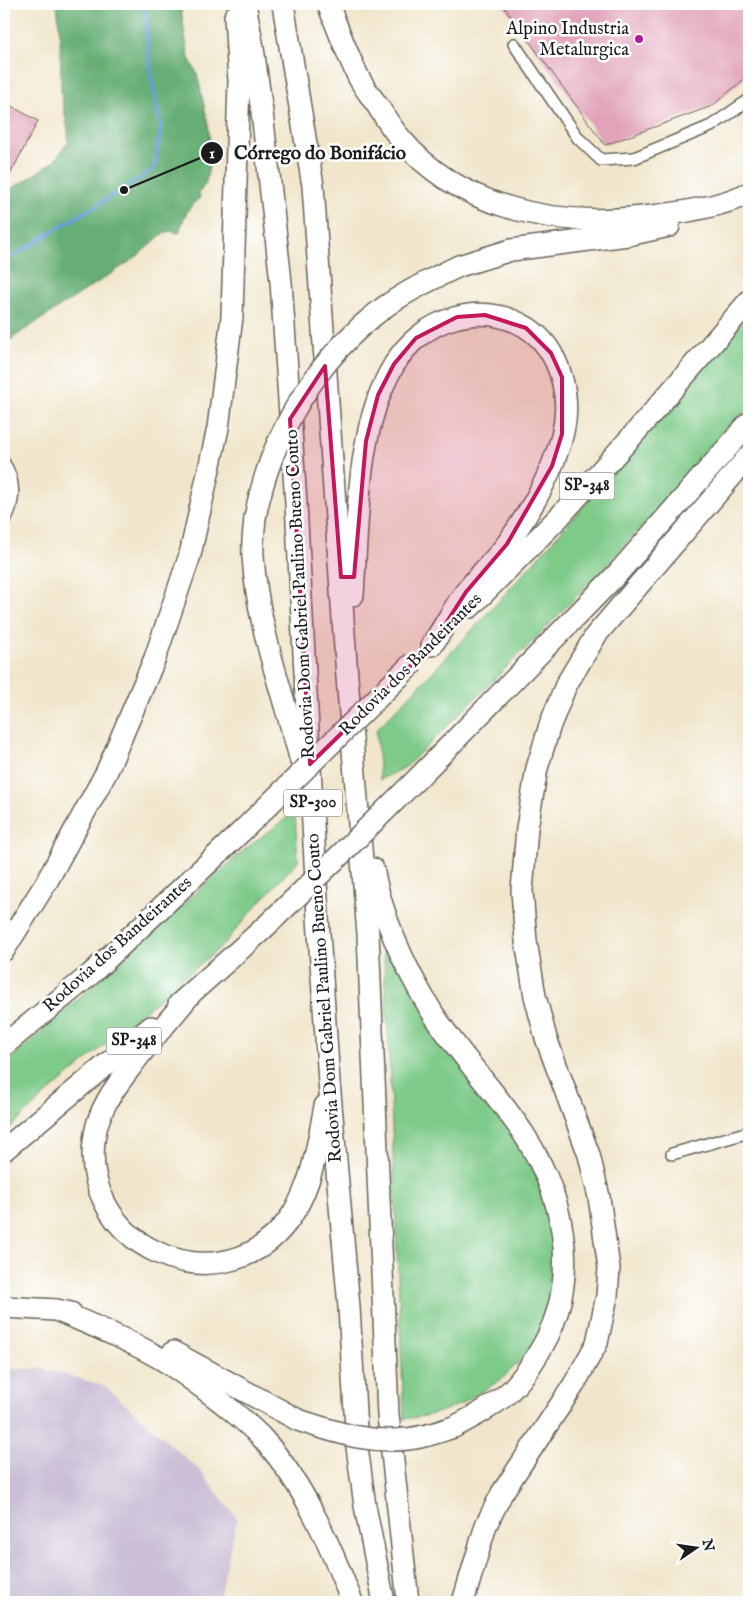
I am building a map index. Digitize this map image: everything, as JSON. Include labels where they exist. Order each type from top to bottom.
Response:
[{"type":"highway","points":[[4,950],[46,883],[107,771],[156,658],[190,555],[218,428],[232,317],[239,81],[233,4]]},
{"type":"highway","name":"Rodovia Dom Gabriel Paulino Bueno Couto","points":[[245,4],[262,112],[281,282],[297,512],[318,918],[329,1082],[349,1307],[357,1447],[365,1506],[384,1602]]},
{"type":"highway","name":"SP-300","points":[[283,4],[313,186],[347,678],[369,953],[388,1415],[408,1602]]},
{"type":"highway","points":[[328,4],[357,75],[402,140],[422,160],[442,175],[474,194],[528,213],[565,219],[607,220],[662,215],[720,204]]},
{"type":"highway","points":[[312,802],[268,643],[258,599],[253,554],[255,518],[261,488],[272,456],[297,406],[315,379],[362,326],[387,306],[422,284],[459,266],[511,250],[599,239],[665,227],[749,193]]},
{"type":"highway","name":"Rodovia dos Bandeirantes","points":[[4,1045],[91,974],[242,831],[432,645],[560,516],[634,434],[749,300]]},
{"type":"highway","points":[[347,678],[359,506],[366,441],[378,395],[394,364],[416,338],[443,321],[476,314],[485,315],[514,321],[526,328],[537,336],[550,353],[562,377],[565,403],[562,434],[552,466],[532,505],[507,544],[466,592],[432,645]]},
{"type":"highway","name":"SP-348","points":[[4,1150],[189,996],[263,929],[339,856],[420,776],[618,573],[749,423]]},
{"type":"highway","points":[[463,1602],[486,1525],[502,1493],[573,1386],[597,1343],[607,1296],[609,1268],[599,1197],[588,1155],[546,1038],[535,996],[526,941],[522,891],[526,828],[537,768],[550,725],[566,685],[596,635],[749,456]]},
{"type":"highway","points":[[4,1307],[56,1310],[94,1317],[163,1346],[298,1420],[344,1434],[376,1440],[423,1436],[454,1427],[486,1410],[509,1392],[525,1375],[550,1334],[557,1314],[564,1279],[565,1248],[559,1210],[543,1171],[526,1138],[500,1101],[450,1038],[432,1012],[413,978],[393,936],[377,889],[356,784]]},
{"type":"highway","points":[[189,996],[116,1086],[104,1106],[94,1143],[94,1170],[103,1200],[129,1235],[160,1255],[182,1261],[203,1263],[225,1260],[247,1254],[277,1234],[292,1214],[302,1196],[314,1158],[329,1082]]},
{"type":"highway","points":[[56,1310],[127,1341],[162,1359],[234,1412],[263,1439],[308,1504],[333,1556],[352,1602]]},
{"type":"street","points":[[514,44],[578,138],[601,160],[634,158],[711,126],[749,100]]},
{"type":"street","points":[[4,463],[13,489],[9,513],[4,522]]},
{"type":"street","points":[[672,1154],[749,1132]]},
{"type":"highlighted area","points":[[485,315],[526,328],[551,353],[562,377],[562,434],[552,466],[507,544],[466,592],[432,645],[310,764],[290,419],[325,366],[341,577],[354,577],[366,441],[378,395],[394,364],[416,338],[457,317]]},
{"type":"shaded area","points":[[42,1368],[105,1386],[200,1471],[237,1518],[218,1602],[4,1602],[4,1370]]},
{"type":"green space","points":[[57,4],[180,4],[189,58],[197,73],[208,123],[211,156],[206,183],[199,193],[200,198],[189,209],[179,233],[170,231],[161,235],[135,258],[4,345],[4,193],[55,160],[68,142],[68,130],[61,94],[60,36]]},
{"type":"green space","points":[[749,313],[749,407],[620,551],[541,633],[407,766],[380,780],[376,730],[520,577],[613,473]]},
{"type":"green space","points":[[295,812],[298,861],[222,946],[44,1096],[4,1134],[4,1065],[245,849]]},
{"type":"green space","points":[[381,909],[510,1121],[553,1200],[556,1304],[529,1351],[502,1379],[461,1404],[425,1416],[404,1419],[388,1032]]},
{"type":"building","name":"Alpino Industria Metalurgica","points":[[502,4],[749,4],[749,75],[712,106],[605,145]]},
{"type":"building","points":[[4,102],[38,121],[4,186]]},
{"type":"waterway","points":[[4,261],[115,194],[154,168],[161,128],[151,75],[144,4]]},
{"type":"place","name":"Alpino Industria Metalurgica","points":[[639,39]]},
{"type":"place","name":"Córrego do Bonifácio","points":[[124,190]]}]
